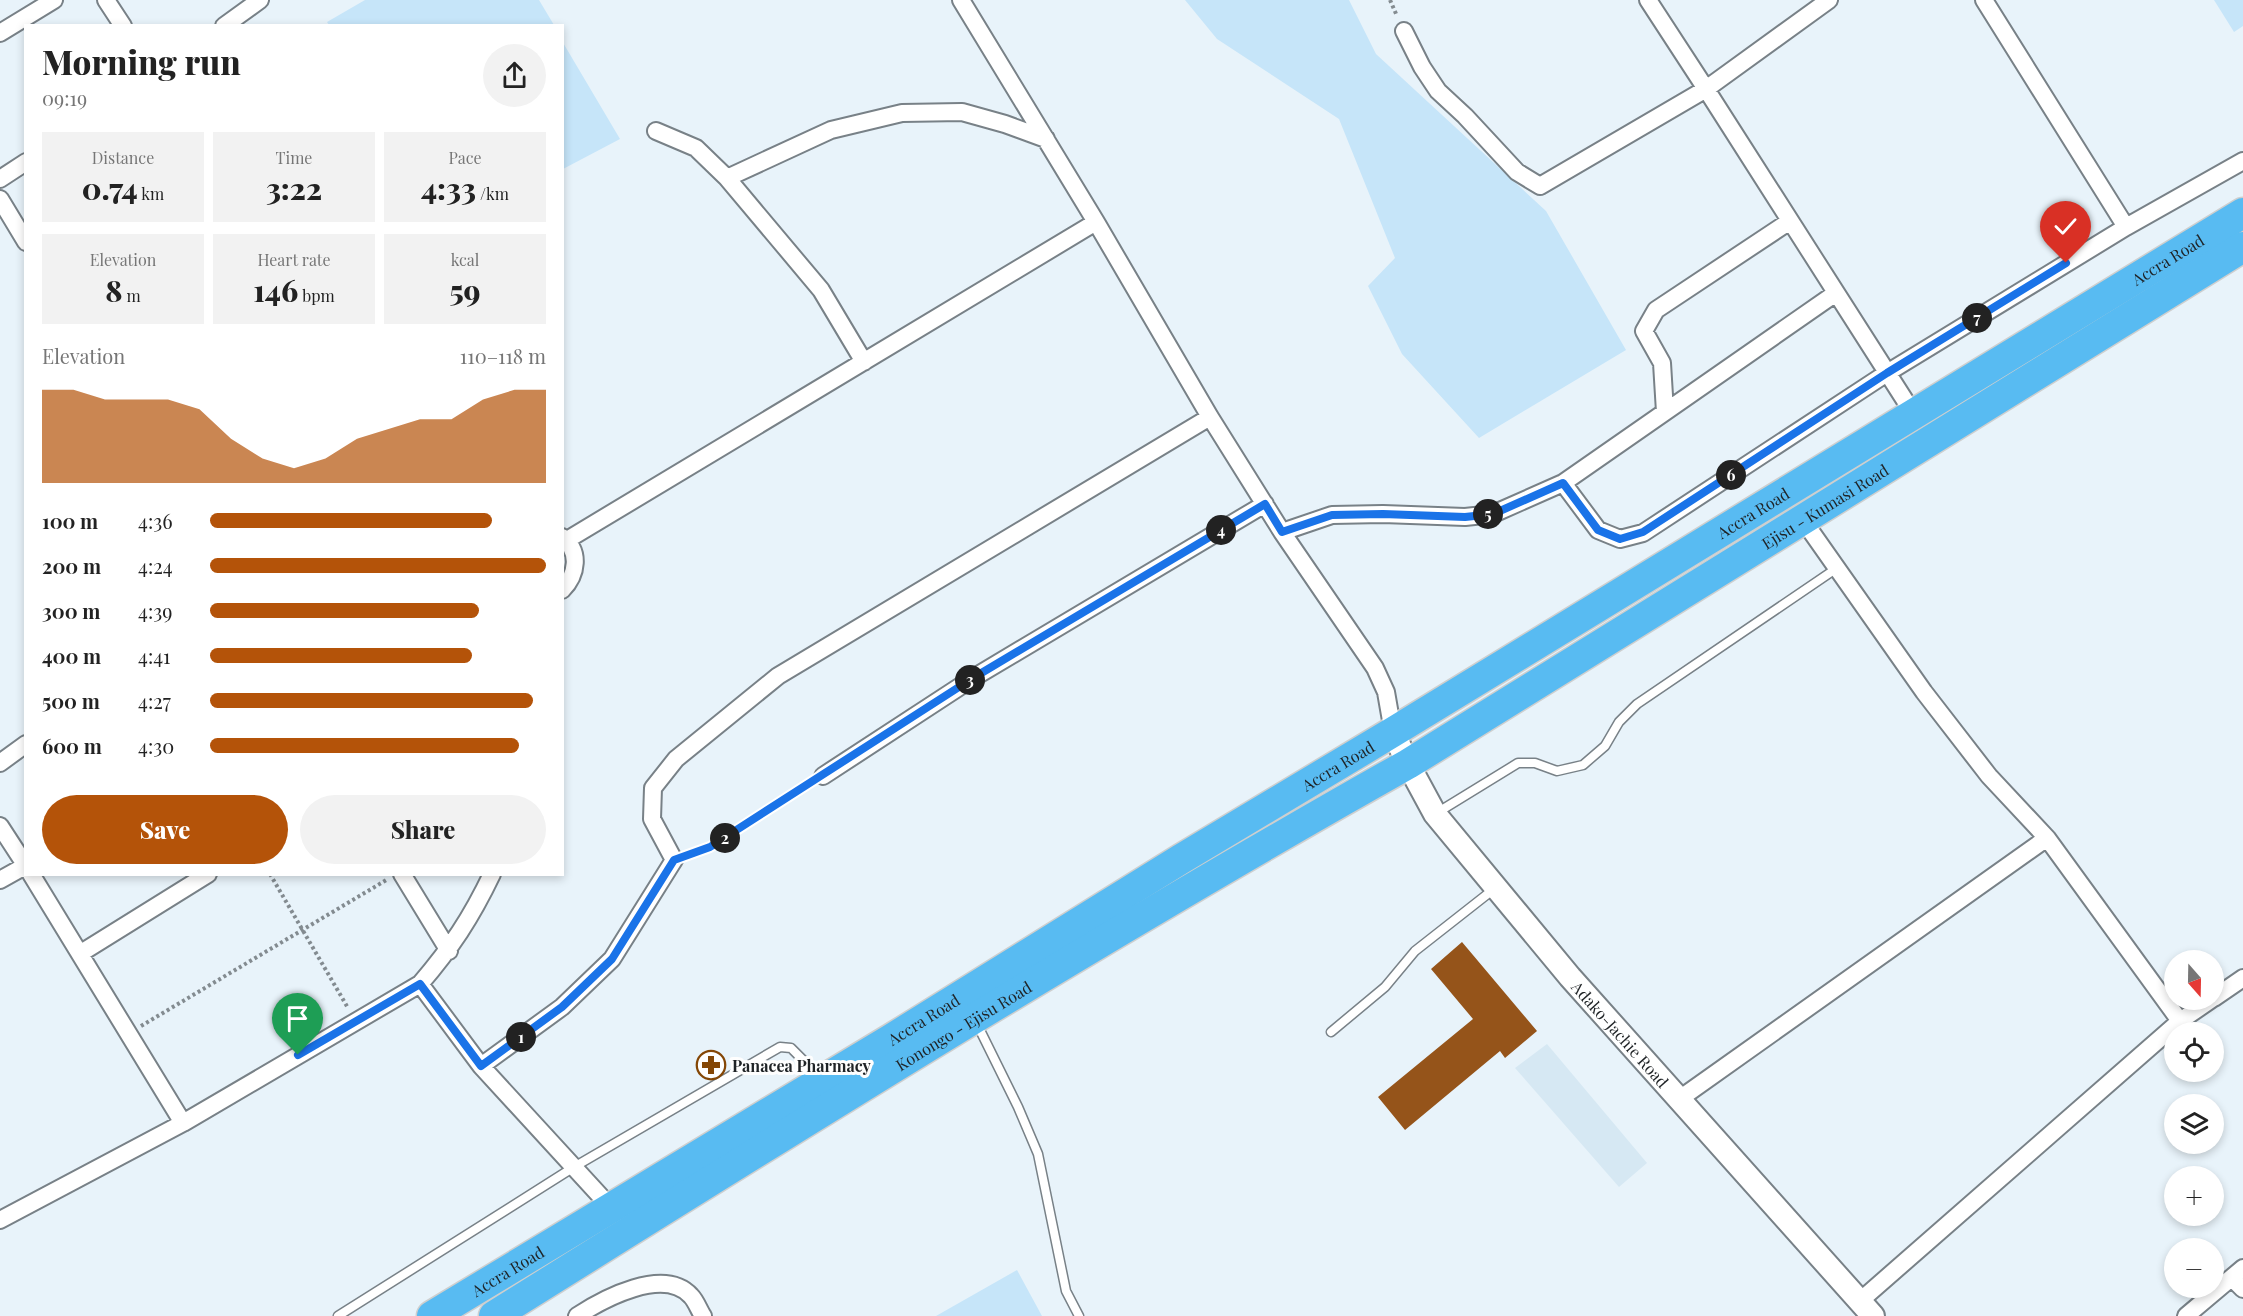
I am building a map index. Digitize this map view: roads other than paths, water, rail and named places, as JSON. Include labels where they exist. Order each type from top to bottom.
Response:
[{"type":"highway","name":"Accra Road","points":[[432,1316],[824,1080],[1181,859],[2243,213]]},
{"type":"highway","name":"Ejisu - Kumasi Road","points":[[1408,764],[2243,247]]},
{"type":"highway","name":"Konongo - Ejisu Road","points":[[494,1316],[975,1019],[1299,825],[1408,764]]},
{"type":"street","points":[[0,33],[54,0]]},
{"type":"street","points":[[106,0],[122,24]]},
{"type":"street","points":[[227,24],[260,0]]},
{"type":"street","points":[[961,0],[1096,222],[1210,417],[1282,532],[1375,668],[1386,692],[1393,732]]},
{"type":"street","points":[[1648,0],[1913,413]]},
{"type":"street","points":[[1404,31],[1422,67],[1438,91],[1465,116],[1517,172],[1540,186],[1706,88],[1829,0]]},
{"type":"street","points":[[1984,0],[2126,226]]},
{"type":"street","points":[[727,178],[831,130],[902,113],[962,112],[1046,139]]},
{"type":"street","points":[[656,131],[696,148],[727,178],[821,290],[864,362]]},
{"type":"street","points":[[1563,483],[1598,530],[1620,539],[1643,532],[1887,373],[2126,226],[2243,161]]},
{"type":"street","points":[[0,180],[24,163]]},
{"type":"street","points":[[0,199],[24,239]]},
{"type":"street","points":[[1665,412],[1662,363],[1644,331],[1656,310],[1791,221]]},
{"type":"street","points":[[564,588],[572,579],[576,566],[574,552],[565,539],[1096,222]]},
{"type":"street","points":[[1282,532],[1332,515],[1465,517],[1493,514],[1563,483],[1836,293]]},
{"type":"street","points":[[481,1066],[562,1007],[612,959],[674,860],[652,819],[653,788],[676,759],[778,676],[1210,417]]},
{"type":"street","points":[[823,776],[973,678],[1265,504]]},
{"type":"street","points":[[1803,520],[1924,692],[1982,767],[2047,838],[2180,1022],[2196,1010]]},
{"type":"street","name":"Adako-Jachie Road","points":[[1393,732],[1435,814],[1570,977],[1866,1308]]},
{"type":"street","points":[[0,763],[24,745]]},
{"type":"street","points":[[0,826],[24,864]]},
{"type":"street","points":[[1678,1100],[2047,838]]},
{"type":"street","points":[[0,880],[24,867]]},
{"type":"street","points":[[32,876],[183,1123]]},
{"type":"street","points":[[81,953],[205,876]]},
{"type":"street","points":[[403,876],[449,951]]},
{"type":"street","points":[[0,1220],[183,1123],[420,984],[449,951],[474,911],[491,876]]},
{"type":"street","points":[[2224,991],[2243,978]]},
{"type":"street","points":[[420,984],[481,1066],[631,1230]]},
{"type":"street","points":[[1866,1308],[2164,1037]]},
{"type":"street","points":[[2186,1316],[2239,1278]]},
{"type":"street","points":[[577,1316],[630,1288],[650,1285],[674,1285],[690,1295],[703,1316]]},
{"type":"lane","points":[[1435,814],[1518,763],[1535,763],[1557,771],[1583,765],[1605,746],[1619,722],[1637,704],[1837,568]]},
{"type":"lane","points":[[1330,1032],[1385,987],[1414,951],[1496,886]]},
{"type":"lane","points":[[975,1019],[1038,1154],[1066,1291],[1078,1316]]},
{"type":"lane","points":[[338,1316],[574,1167],[780,1047],[791,1048],[824,1080]]},
{"type":"place","name":"Panacea Pharmacy","points":[[711,1065]]}]
